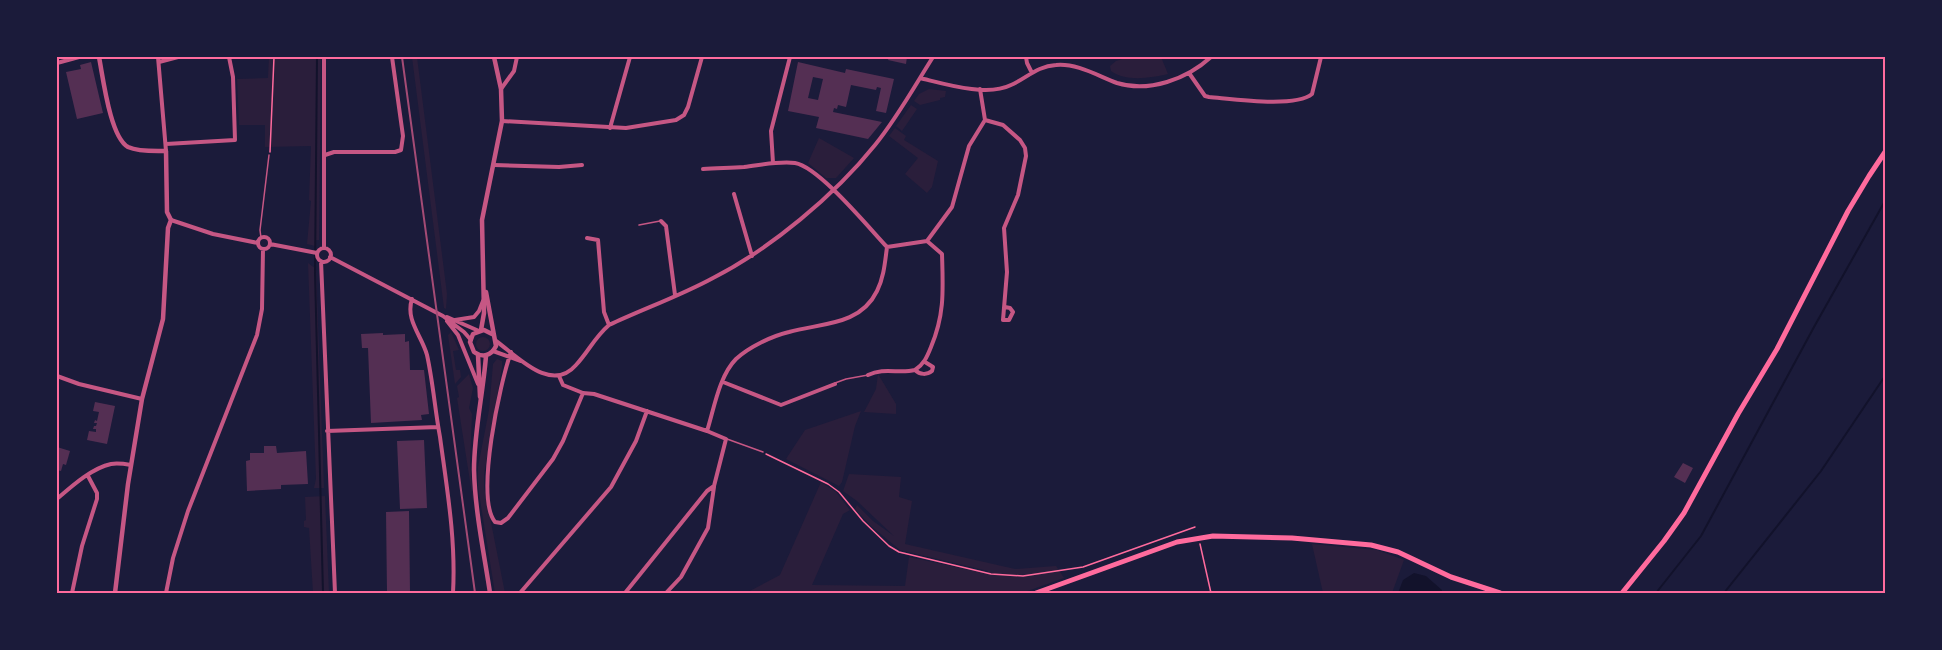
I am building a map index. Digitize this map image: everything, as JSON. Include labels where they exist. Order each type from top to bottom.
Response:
[{"type":"main road","points":[[1622,593],[1684,513],[1777,349],[1848,211],[1885,153]]},
{"type":"main road","points":[[1036,593],[1176,542],[1198,537],[1292,538],[1371,545],[1398,552],[1451,578],[1500,593]]},
{"type":"street","points":[[57,63],[79,57]]},
{"type":"street","points":[[99,57],[114,125],[122,142],[130,148],[139,150],[166,151]]},
{"type":"street","points":[[178,57],[158,60],[166,144],[167,212],[171,220],[213,234],[258,243]]},
{"type":"street","points":[[166,144],[235,140],[230,57]]},
{"type":"street","points":[[324,57],[324,248]]},
{"type":"street","points":[[325,155],[334,152],[395,152],[401,150],[403,135],[392,57]]},
{"type":"street","points":[[471,340],[480,331],[484,313],[483,220],[502,121],[501,89],[494,57]]},
{"type":"street","points":[[501,89],[514,71],[517,57]]},
{"type":"street","points":[[610,128],[630,57]]},
{"type":"street","points":[[502,121],[626,128],[676,120],[684,116],[688,107],[702,57]]},
{"type":"street","points":[[772,163],[771,131],[790,57]]},
{"type":"street","points":[[484,277],[492,334],[496,341],[539,372],[559,376],[572,370],[596,336],[609,325],[713,279],[752,256],[803,217],[854,170],[883,135],[933,57]]},
{"type":"street","points":[[1026,57],[1031,72]]},
{"type":"street","points":[[920,78],[980,89],[1001,89],[1047,66],[1068,65],[1120,84],[1136,86],[1172,81],[1189,73],[1211,57]]},
{"type":"street","points":[[1189,73],[1209,97],[1290,102],[1306,99],[1312,94],[1322,57]]},
{"type":"street","points":[[927,242],[952,207],[969,146],[985,120],[980,89]]},
{"type":"street","points":[[985,120],[1003,125],[1020,140],[1025,148],[1026,156],[1018,195],[1004,228],[1007,272],[1005,307]]},
{"type":"street","points":[[703,169],[796,163],[815,173],[887,247]]},
{"type":"street","points":[[494,165],[559,167],[582,165]]},
{"type":"street","points":[[734,194],[752,256]]},
{"type":"street","points":[[115,593],[142,399],[163,319],[168,228],[171,220]]},
{"type":"street","points":[[661,221],[666,226],[675,295]]},
{"type":"street","points":[[258,243],[261,238],[267,238],[270,244]]},
{"type":"street","points":[[587,238],[598,240],[604,312],[609,325]]},
{"type":"street","points":[[887,247],[927,242],[942,254],[944,298],[942,313],[925,362],[915,370]]},
{"type":"street","points":[[166,593],[173,558],[188,511],[257,335],[262,309],[263,249],[258,243]]},
{"type":"street","points":[[270,244],[317,253],[324,248]]},
{"type":"street","points":[[263,249],[268,248],[270,244]]},
{"type":"street","points":[[707,431],[728,369],[736,359],[757,345],[786,332],[838,323],[866,307],[876,293],[883,274],[887,247]]},
{"type":"street","points":[[324,248],[329,251],[330,257]]},
{"type":"street","points":[[317,253],[321,261],[334,593]]},
{"type":"street","points":[[321,261],[328,261],[330,257]]},
{"type":"street","points":[[330,257],[443,316],[492,334]]},
{"type":"street","points":[[455,320],[474,317],[484,298]]},
{"type":"street","points":[[412,299],[409,308],[411,317],[427,356],[451,514],[453,593]]},
{"type":"street","points":[[443,316],[471,340],[472,348],[477,355],[480,411]]},
{"type":"street","points":[[443,316],[458,335],[480,389]]},
{"type":"street","points":[[477,355],[486,356],[493,351],[496,341]]},
{"type":"street","points":[[493,351],[525,363]]},
{"type":"street","points":[[511,352],[498,404],[486,480],[492,518],[495,522],[501,523],[508,518],[553,459],[583,393]]},
{"type":"street","points":[[486,356],[474,471],[478,516],[490,593]]},
{"type":"street","points":[[868,375],[876,371],[887,370],[915,370],[926,374],[932,371],[933,367],[925,362]]},
{"type":"street","points":[[57,376],[79,384],[142,399]]},
{"type":"street","points":[[559,376],[563,385],[583,393],[594,394],[647,411],[726,439],[714,486],[708,528],[681,577],[666,593]]},
{"type":"street","points":[[723,382],[781,405],[835,384]]},
{"type":"street","points":[[520,593],[611,487],[636,441],[647,411]]},
{"type":"street","points":[[327,431],[438,427]]},
{"type":"street","points":[[57,499],[88,476],[113,464],[131,465]]},
{"type":"street","points":[[72,593],[82,546],[97,499],[97,494],[88,476]]},
{"type":"street","points":[[626,593],[707,491],[714,486]]},
{"type":"lane","points":[[261,238],[269,155]]},
{"type":"lane","points":[[639,225],[661,221]]},
{"type":"lane","points":[[835,384],[846,379],[868,375]]},
{"type":"lane","points":[[726,439],[763,452]]},
{"type":"path","points":[[269,155],[272,144],[274,57]]},
{"type":"path","points":[[763,452],[828,484],[839,492],[889,546],[909,556],[991,574],[1015,576],[1076,569],[1195,527]]},
{"type":"path","points":[[1198,537],[1211,593]]},
{"type":"shaded area","points":[[269,57],[321,57],[319,240],[316,240],[315,246],[307,244],[311,201],[309,200],[311,146],[265,147],[265,125],[239,125],[237,79],[268,78]]},
{"type":"shaded area","points":[[412,57],[417,57],[447,294],[446,309],[444,308]]},
{"type":"shaded area","points":[[1129,57],[1161,57],[1168,74],[1131,78],[1111,71],[1110,66],[1116,61]]},
{"type":"shaded area","points":[[929,89],[946,91],[945,97],[920,105],[914,101],[919,94]]},
{"type":"shaded area","points":[[911,105],[917,109],[902,131],[896,126]]},
{"type":"shaded area","points":[[895,128],[906,136],[904,140],[938,161],[932,187],[927,193],[905,174],[918,158],[889,136]]},
{"type":"shaded area","points":[[819,138],[854,158],[836,178],[826,178],[808,163]]},
{"type":"shaded area","points":[[308,263],[316,269],[324,488],[314,488],[316,479]]},
{"type":"shaded area","points":[[451,332],[459,350],[453,351],[456,370],[460,370],[461,377],[455,384],[448,335]]},
{"type":"shaded area","points":[[483,337],[488,339],[490,344],[488,349],[483,351],[478,349],[476,344],[478,339]]},
{"type":"shaded area","points":[[497,359],[502,361],[502,367],[484,487],[505,593],[495,593],[478,487],[478,467],[489,410],[493,364]]},
{"type":"shaded area","points":[[469,374],[473,388],[469,408],[472,414],[470,463],[474,507],[457,398],[459,397],[457,386]]},
{"type":"shaded area","points":[[878,374],[896,404],[896,414],[864,412],[876,389]]},
{"type":"shaded area","points":[[861,411],[839,486],[786,459],[805,430]]},
{"type":"shaded area","points":[[849,474],[901,477],[899,497],[912,501],[905,544],[1015,569],[1056,566],[1064,578],[1022,593],[746,593],[780,575],[821,482],[836,492],[850,510],[843,514],[812,585],[905,586],[909,557],[988,574],[988,571],[900,550],[855,509],[857,505],[873,521],[894,536],[843,491]]},
{"type":"shaded area","points":[[325,496],[329,593],[313,593],[309,528],[304,527],[305,497]]},
{"type":"shaded area","points":[[1312,544],[1377,550],[1404,560],[1392,593],[1323,593]]},
{"type":"shaded area","points":[[1414,573],[1426,576],[1442,590],[1442,593],[1398,593],[1403,580]]},
{"type":"building","points":[[889,57],[907,57],[906,64],[888,60]]},
{"type":"building","points":[[91,62],[103,113],[77,119],[66,72],[81,69],[80,65]]},
{"type":"building","points":[[798,62],[845,73],[846,69],[894,79],[886,113],[876,111],[881,88],[877,87],[876,90],[851,85],[846,107],[838,105],[837,109],[834,108],[833,112],[882,122],[868,139],[816,128],[819,117],[788,111]],"holes":[[[813,77],[823,79],[818,100],[808,98]]]},
{"type":"building","points":[[383,333],[383,335],[405,334],[405,342],[409,341],[410,370],[424,370],[429,414],[421,415],[422,420],[371,423],[368,348],[362,348],[361,334]]},
{"type":"building","points":[[95,402],[115,406],[107,444],[87,440],[89,431],[96,432],[96,429],[93,429],[96,426],[97,423],[94,423],[95,420],[97,421],[99,412],[93,411]]},
{"type":"building","points":[[424,440],[427,508],[400,509],[397,441]]},
{"type":"building","points":[[264,446],[276,446],[277,453],[306,451],[308,484],[281,485],[281,489],[247,491],[246,461],[250,460],[250,453],[264,453]]},
{"type":"building","points":[[57,447],[70,451],[66,465],[63,464],[61,471],[57,470]]},
{"type":"building","points":[[1683,463],[1693,468],[1685,483],[1674,477]]},
{"type":"building","points":[[409,511],[410,593],[387,593],[386,512]]},
{"type":"waterway","points":[[317,57],[315,273],[323,593]]},
{"type":"waterway","points":[[1656,593],[1701,536],[1885,201]]},
{"type":"waterway","points":[[1724,593],[1821,471],[1885,376]]},
{"type":"railway","points":[[402,57],[475,593]]}]
